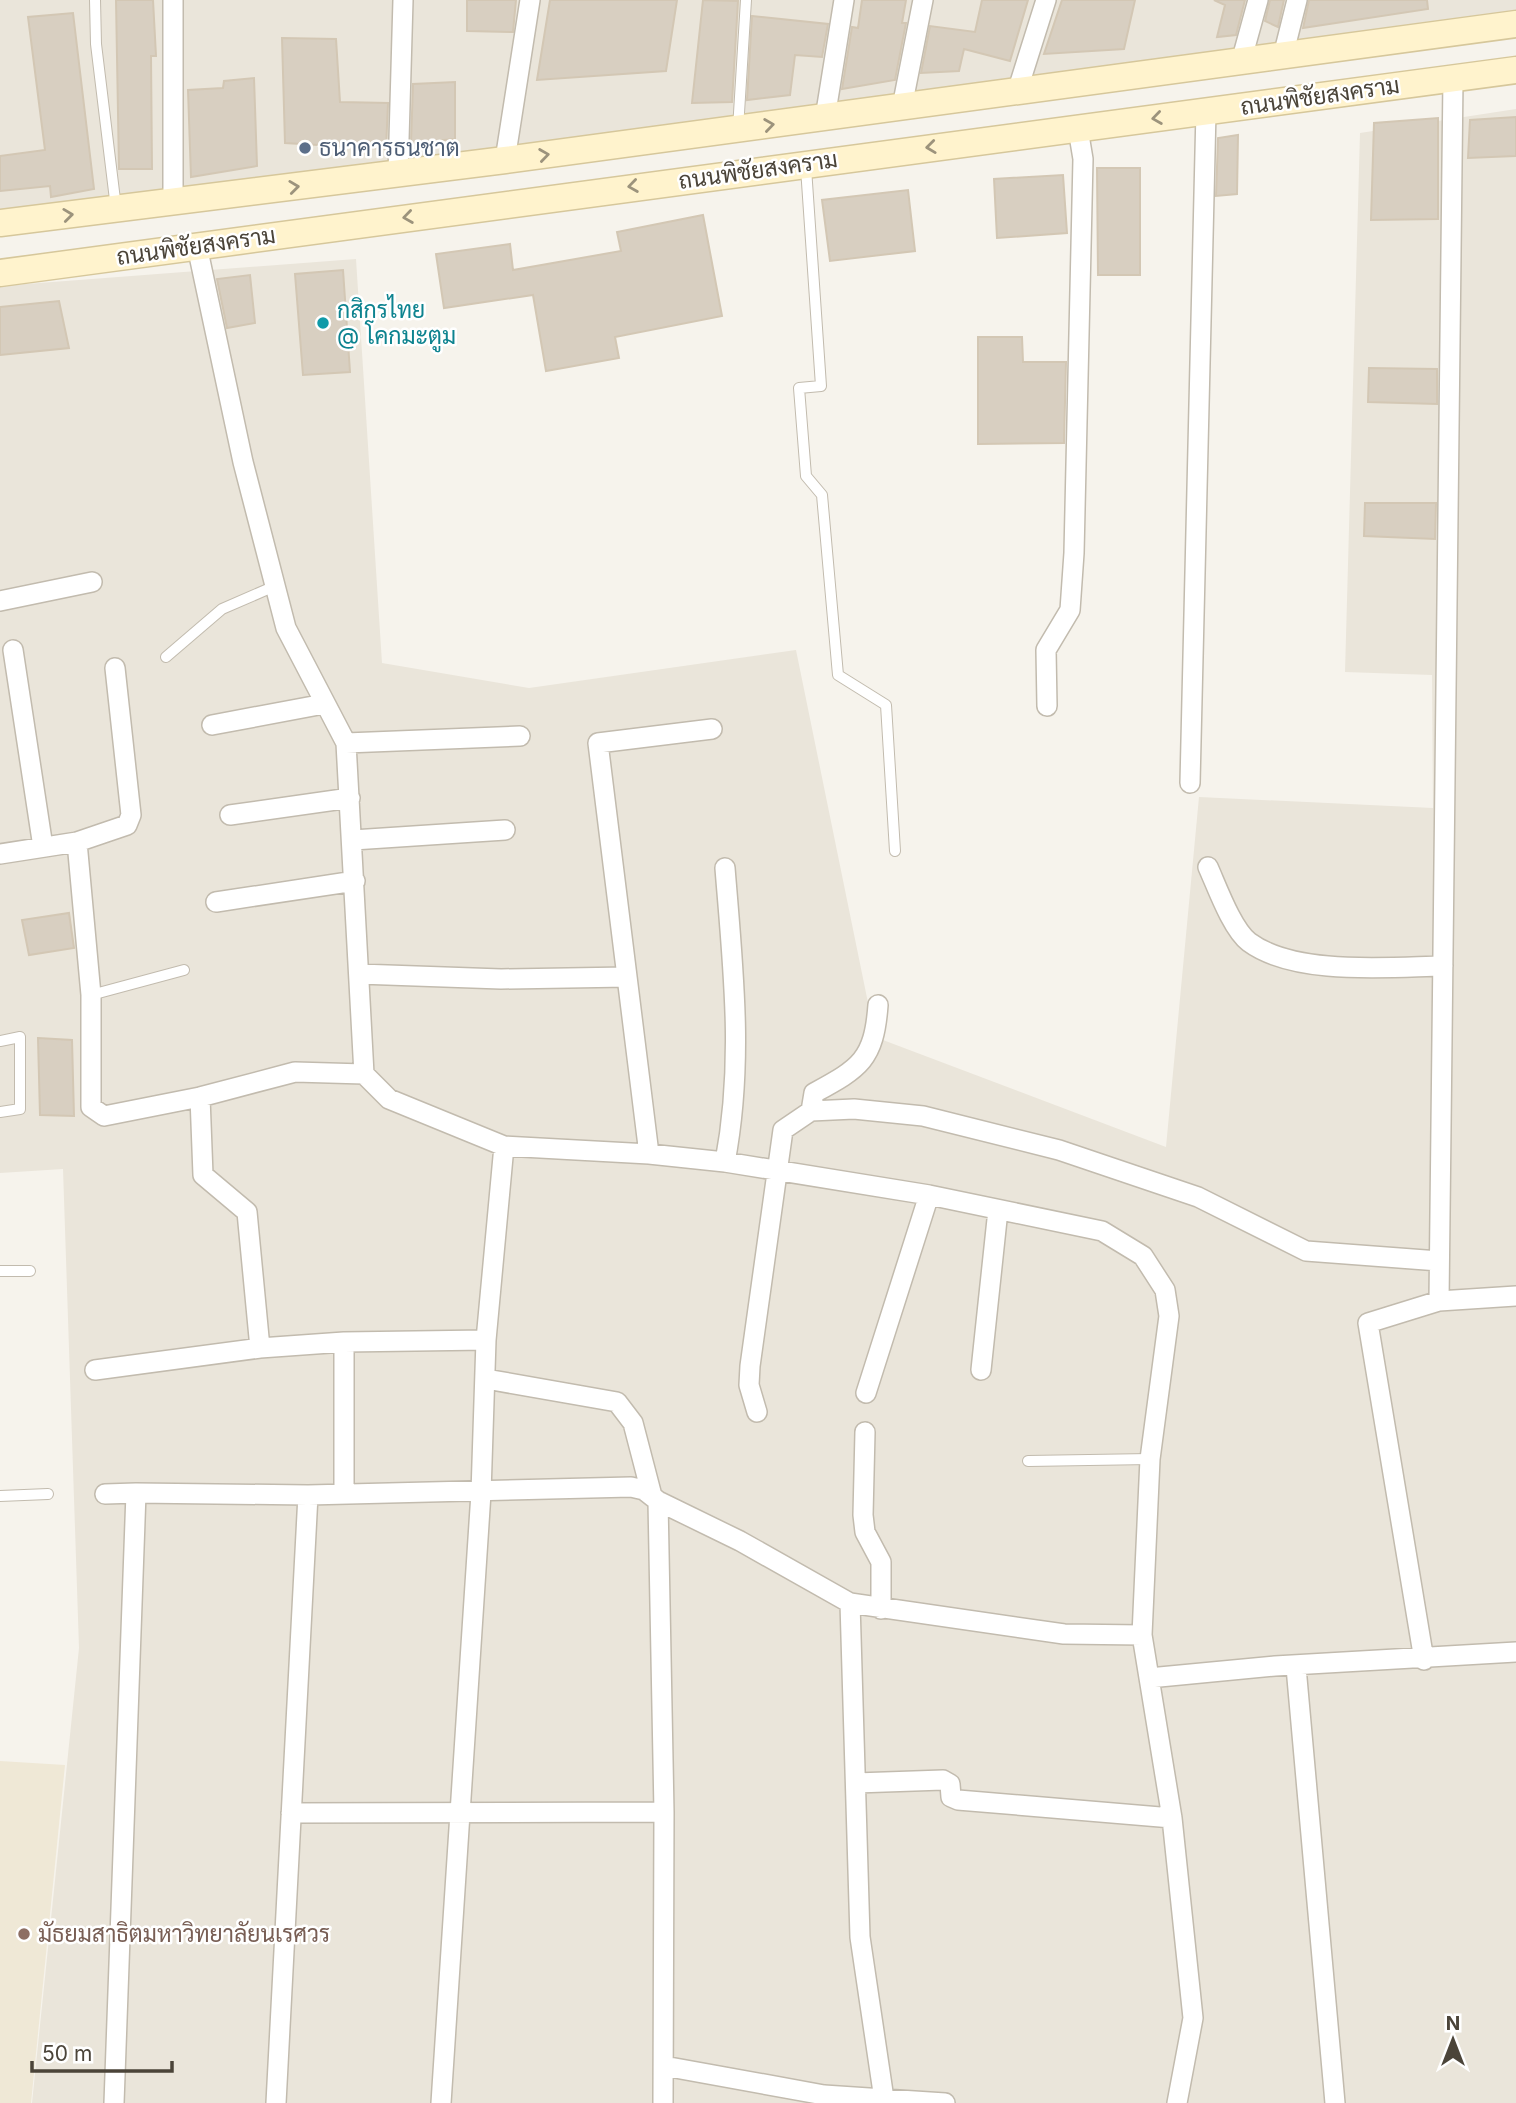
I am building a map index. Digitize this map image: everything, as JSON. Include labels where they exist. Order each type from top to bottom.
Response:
[{"type":"main road","name":"ถนนพิชัยสงคราม","points":[[0,223],[825,118],[1516,24]]},
{"type":"main road","name":"ถนนพิชัยสงคราม","points":[[0,273],[1516,70]]},
{"type":"street","points":[[173,0],[173,202]]},
{"type":"street","points":[[398,174],[403,0]]},
{"type":"street","points":[[505,160],[530,0]]},
{"type":"street","points":[[825,118],[844,0]]},
{"type":"street","points":[[902,107],[923,0]]},
{"type":"street","points":[[1017,92],[1046,0]]},
{"type":"street","points":[[1241,62],[1258,0]]},
{"type":"street","points":[[1283,56],[1297,0]]},
{"type":"street","points":[[1439,1301],[1453,78]]},
{"type":"street","points":[[1190,783],[1206,111]]},
{"type":"street","points":[[1047,706],[1046,650],[1069,614],[1074,553],[1083,159],[1078,129]]},
{"type":"street","points":[[197,246],[243,461],[286,628],[345,743],[353,840],[364,1074],[389,1099],[504,1146],[649,1154],[725,1162],[929,1195],[1102,1231],[1143,1256],[1165,1290],[1169,1316],[1150,1459],[1142,1635],[1172,1818],[1193,2018],[1177,2103]]},
{"type":"street","points":[[0,601],[92,582]]},
{"type":"street","points":[[13,650],[43,847]]},
{"type":"street","points":[[0,854],[77,842],[127,825],[131,815],[115,668]]},
{"type":"street","points":[[212,725],[324,704]]},
{"type":"street","points":[[649,1154],[598,743],[712,729]]},
{"type":"street","points":[[345,743],[520,736]]},
{"type":"street","points":[[230,815],[350,798]]},
{"type":"street","points":[[353,840],[505,830]]},
{"type":"street","points":[[77,842],[91,995],[91,1107],[104,1116],[200,1097],[295,1072],[364,1074]]},
{"type":"street","points":[[1208,867],[1238,928],[1248,941],[1273,953],[1326,966],[1443,966]]},
{"type":"street","points":[[725,868],[737,1035],[737,1084],[725,1162]]},
{"type":"street","points":[[216,902],[355,881]]},
{"type":"street","points":[[359,974],[501,979],[627,977]]},
{"type":"street","points":[[811,1111],[814,1093],[857,1069],[875,1037],[878,1005]]},
{"type":"street","points":[[200,1097],[203,1175],[247,1212],[260,1348]]},
{"type":"street","points":[[757,1412],[750,1385],[750,1366],[783,1130],[811,1111],[854,1108],[923,1116],[1059,1150],[1198,1197],[1306,1251],[1439,1261]]},
{"type":"street","points":[[441,2103],[481,1493],[486,1340],[504,1146]]},
{"type":"street","points":[[866,1393],[929,1195]]},
{"type":"street","points":[[981,1370],[998,1210]]},
{"type":"street","points":[[1424,1660],[1368,1323],[1439,1301],[1516,1296]]},
{"type":"street","points":[[95,1370],[260,1348],[344,1342],[486,1340]]},
{"type":"street","points":[[344,1342],[344,1493]]},
{"type":"street","points":[[486,1379],[617,1402],[633,1423],[655,1499],[664,1812],[663,2103]]},
{"type":"street","points":[[865,1432],[863,1515],[865,1532],[881,1562],[881,1609]]},
{"type":"street","points":[[105,1494],[481,1493],[631,1487],[645,1490],[655,1499],[740,1541],[850,1603],[1065,1634],[1142,1635]]},
{"type":"street","points":[[114,2103],[136,1493]]},
{"type":"street","points":[[276,2103],[307,1495]]},
{"type":"street","points":[[850,1603],[860,1937],[884,2099]]},
{"type":"street","points":[[1149,1678],[1516,1652]]},
{"type":"street","points":[[1296,1667],[1335,2103]]},
{"type":"street","points":[[856,1783],[943,1780],[950,1784],[951,1797],[958,1800],[1172,1818]]},
{"type":"street","points":[[291,1813],[664,1812]]},
{"type":"street","points":[[664,2066],[824,2095],[945,2103]]},
{"type":"lane","points":[[95,0],[96,44],[116,209]]},
{"type":"lane","points":[[738,129],[746,0]]},
{"type":"lane","points":[[806,163],[821,386],[799,388],[806,476],[822,495],[838,675],[886,705],[895,851]]},
{"type":"lane","points":[[166,657],[222,609],[275,586]]},
{"type":"lane","points":[[91,995],[184,970]]},
{"type":"lane","points":[[0,1041],[20,1037],[20,1109],[0,1112]]},
{"type":"lane","points":[[0,1271],[30,1271]]},
{"type":"lane","points":[[1028,1461],[1150,1459]]},
{"type":"lane","points":[[0,1496],[48,1494]]},
{"type":"shaded area","points":[[0,0],[1516,0],[1516,30],[0,223]]},
{"type":"shaded area","points":[[1516,109],[1516,2103],[32,2103],[79,1648],[63,1169],[0,1173],[0,286],[356,259],[382,663],[529,688],[796,650],[875,1037],[1166,1147],[1199,797],[1433,808],[1432,675],[1345,672],[1360,133]]},
{"type":"shaded area","name":"มัธยมสาธิตมหาวิทยาลัยนเรศวร","points":[[0,1761],[65,1765],[31,2103],[0,2103]]},
{"type":"building","points":[[116,0],[153,0],[156,56],[151,56],[152,169],[119,169]]},
{"type":"building","points":[[467,0],[516,0],[513,32],[467,31]]},
{"type":"building","points":[[550,0],[677,0],[666,71],[537,80]]},
{"type":"building","points":[[703,0],[738,1],[732,102],[692,103]]},
{"type":"building","points":[[862,0],[906,0],[902,23],[906,23],[895,80],[842,89],[852,27],[858,28]]},
{"type":"building","points":[[982,0],[1028,0],[1010,61],[964,49],[959,71],[921,73],[930,26],[975,32]]},
{"type":"building","points":[[1062,0],[1135,0],[1124,49],[1044,54]]},
{"type":"building","points":[[1214,0],[1245,0],[1236,35],[1217,37],[1225,5]]},
{"type":"building","points":[[1270,0],[1284,0],[1278,27],[1265,21]]},
{"type":"building","points":[[1309,0],[1427,0],[1428,9],[1303,28]]},
{"type":"building","points":[[73,13],[94,189],[51,197],[50,186],[0,191],[0,156],[45,150],[28,17]]},
{"type":"building","points":[[752,16],[828,24],[822,57],[795,55],[790,95],[747,100]]},
{"type":"building","points":[[282,38],[336,39],[340,102],[388,103],[386,149],[285,143]]},
{"type":"building","points":[[254,78],[257,166],[191,177],[188,90],[223,88],[224,81]]},
{"type":"building","points":[[455,82],[455,139],[411,143],[413,84]]},
{"type":"building","points":[[1516,117],[1516,156],[1468,158],[1470,120]]},
{"type":"building","points":[[1438,118],[1438,219],[1371,220],[1374,123]]},
{"type":"building","points":[[1238,135],[1237,194],[1216,196],[1218,138]]},
{"type":"building","points":[[1097,168],[1140,168],[1140,275],[1098,275]]},
{"type":"building","points":[[1063,175],[1067,233],[997,238],[994,179]]},
{"type":"building","points":[[908,190],[915,251],[830,261],[822,200]]},
{"type":"building","points":[[703,215],[722,316],[615,337],[619,358],[546,371],[533,295],[444,308],[436,254],[510,244],[513,270],[621,251],[617,232]]},
{"type":"building","name":"กสิกรไทย @ โคกมะตูม","points":[[343,270],[350,372],[303,375],[295,274]]},
{"type":"building","points":[[250,275],[255,323],[227,328],[217,279]]},
{"type":"building","points":[[59,301],[69,348],[0,355],[0,307]]},
{"type":"building","points":[[978,337],[1022,337],[1023,362],[1066,362],[1064,443],[978,444]]},
{"type":"building","points":[[1369,368],[1437,369],[1437,404],[1368,402]]},
{"type":"building","points":[[1365,503],[1436,503],[1435,539],[1364,536]]},
{"type":"building","points":[[69,913],[74,948],[29,955],[22,920]]},
{"type":"building","points":[[38,1038],[72,1040],[74,1116],[40,1115]]},
{"type":"place","name":"ธนาคารธนชาต","points":[[305,148]]},
{"type":"place","name":"กสิกรไทย @ โคกมะตูม","points":[[323,323]]},
{"type":"place","name":"มัธยมสาธิตมหาวิทยาลัยนเรศวร","points":[[24,1934]]}]
